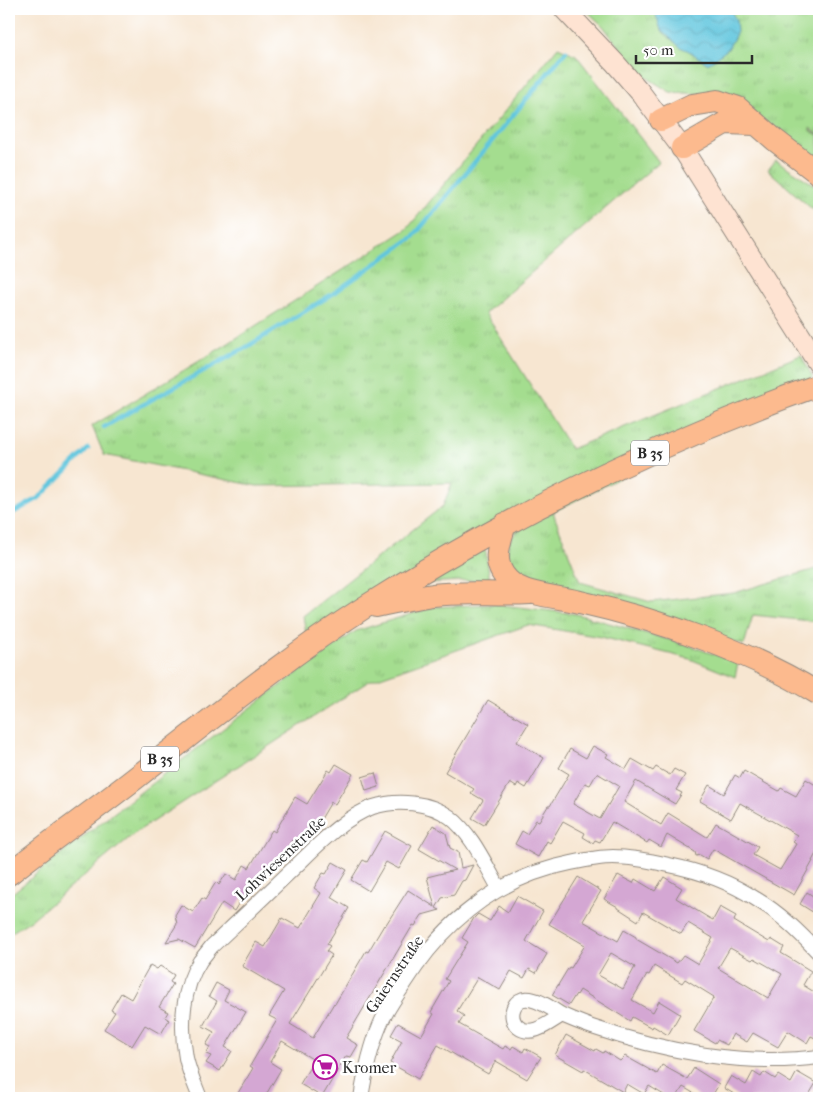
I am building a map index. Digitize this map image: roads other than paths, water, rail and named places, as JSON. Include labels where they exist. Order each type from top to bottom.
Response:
[{"type":"main road","points":[[564,9],[640,92],[682,148],[819,365]]},
{"type":"main road","points":[[661,120],[692,105],[717,101],[738,108],[755,124],[819,174]]},
{"type":"main road","points":[[682,148],[725,123],[755,124]]},
{"type":"main road","name":"B 35","points":[[9,874],[280,666],[362,609],[433,565],[505,524],[565,493],[662,448],[809,389]]},
{"type":"main road","points":[[505,524],[497,552],[498,566],[507,580],[514,585],[533,593],[592,605],[654,622],[712,642],[769,667],[819,694]]},
{"type":"main road","points":[[362,609],[433,595],[533,593]]},
{"type":"street","name":"Lohwiesenstraße","points":[[200,1098],[187,1059],[183,1038],[186,997],[191,979],[200,962],[212,946],[309,854],[353,816],[373,807],[392,803],[411,803],[429,806],[441,811],[466,833],[499,888]]},
{"type":"street","name":"Gaiernstraße","points":[[361,1098],[368,1058],[380,1024],[425,953],[459,918],[499,888],[552,867],[583,860],[612,857],[658,862],[703,873],[757,899],[784,919],[819,953]]},
{"type":"street","points":[[562,1015],[581,1024],[633,1041],[724,1058],[757,1060],[819,1057]]},
{"type":"water","points":[[654,9],[730,9],[736,20],[737,32],[728,49],[708,64],[680,47],[661,30]]},
{"type":"waterway","points":[[104,427],[245,348],[331,295],[413,237],[566,51]]},
{"type":"waterway","points":[[9,515],[39,498],[88,449]]},
{"type":"place","name":"Kromer","points":[[325,1067]]}]
